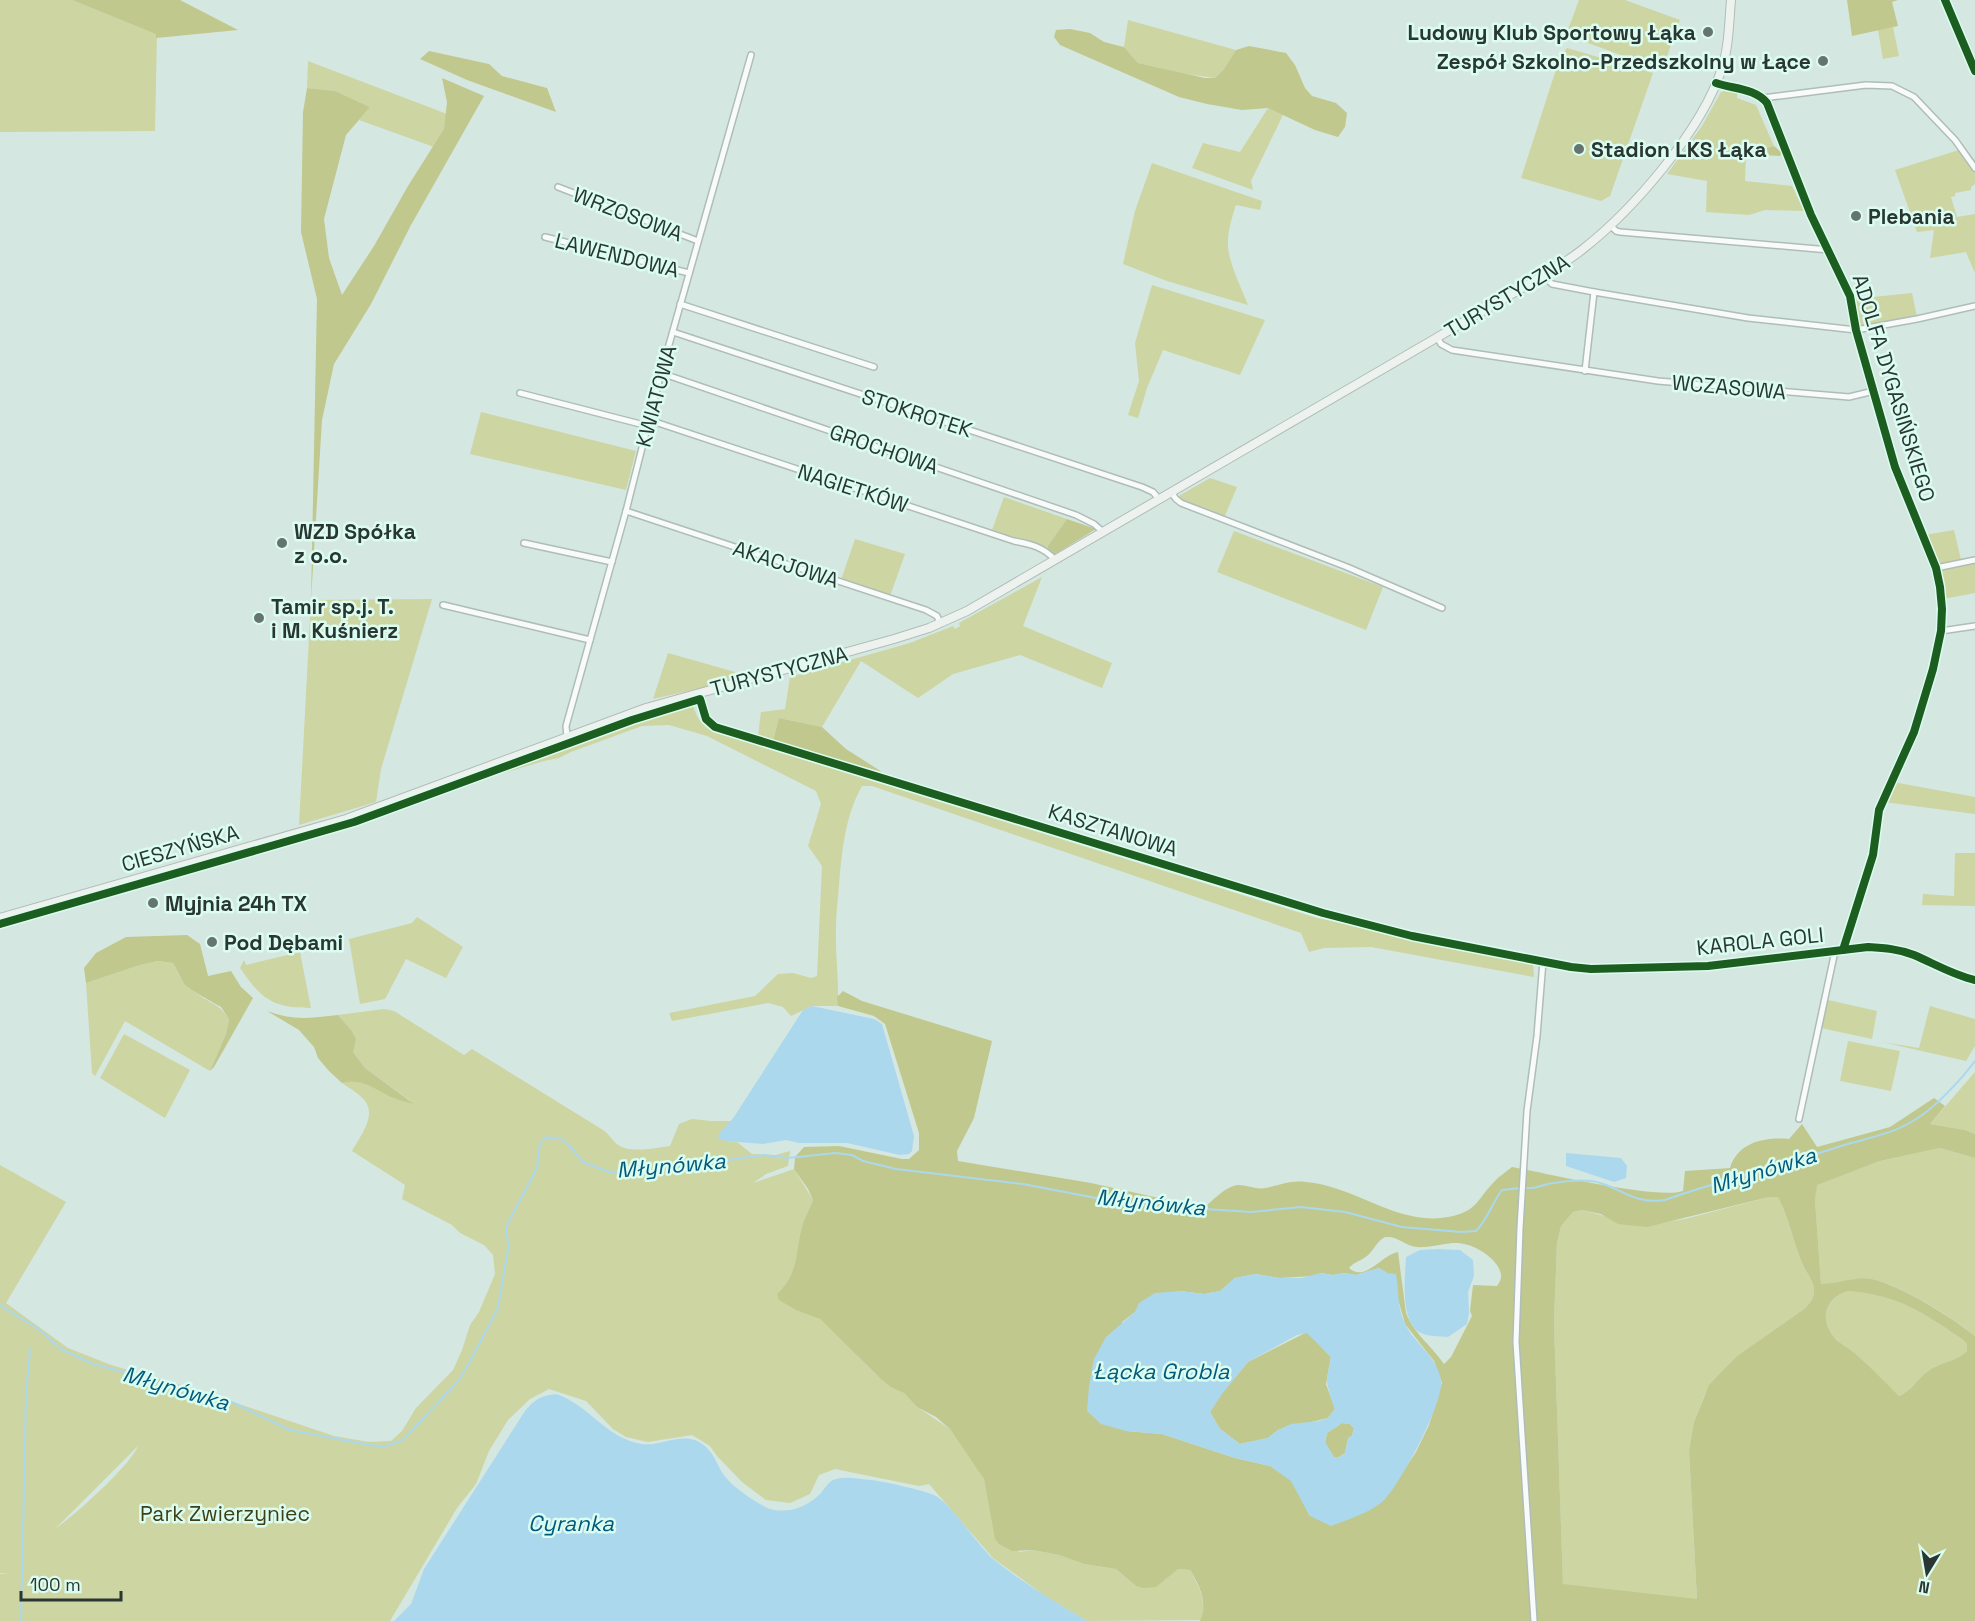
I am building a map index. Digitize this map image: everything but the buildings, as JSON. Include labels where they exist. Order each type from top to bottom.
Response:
[{"type":"main road","name":"TURYSTYCZNA","points":[[369,811],[646,708],[894,639],[940,623],[973,607],[1055,560],[1543,275],[1577,254],[1610,225],[1643,190],[1677,148],[1700,114],[1716,84],[1727,43],[1731,0]]},
{"type":"main road","name":"CIESZYŃSKA","points":[[0,918],[369,811]]},
{"type":"street","points":[[1945,0],[1975,71]]},
{"type":"street","name":"KWIATOWA","points":[[567,736],[566,726],[626,511],[661,373],[751,56]]},
{"type":"street","points":[[1716,84],[1754,93],[1763,98],[1866,85],[1892,86],[1914,97],[1955,140],[1975,168]]},
{"type":"street","name":"ADOLFA DYGASIŃSKIEGO","points":[[1763,98],[1767,103],[1811,215],[1850,296],[1856,330],[1895,467],[1936,568],[1942,609],[1941,632],[1934,669],[1914,732],[1879,810],[1873,855],[1843,950]]},
{"type":"street","name":"WRZOSOWA","points":[[558,187],[698,241]]},
{"type":"street","points":[[1610,225],[1620,232],[1829,250]]},
{"type":"street","name":"LAWENDOWA","points":[[545,237],[689,273]]},
{"type":"street","points":[[1543,275],[1546,281],[1552,284],[1594,292],[1748,318],[1856,330],[1927,318],[1975,306]]},
{"type":"street","points":[[1585,371],[1594,292]]},
{"type":"street","points":[[680,304],[874,367]]},
{"type":"street","name":"STOKROTEK","points":[[673,332],[1142,487],[1153,492],[1159,499]]},
{"type":"street","name":"WCZASOWA","points":[[1437,337],[1443,345],[1452,350],[1658,381],[1849,397],[1874,391]]},
{"type":"street","name":"GROCHOWA","points":[[661,373],[1076,515],[1094,524],[1103,532]]},
{"type":"street","name":"NAGIETKÓW","points":[[520,393],[648,423],[992,534],[1039,547],[1047,551],[1055,560]]},
{"type":"street","points":[[1171,492],[1181,503],[1347,567],[1442,608]]},
{"type":"street","name":"AKACJOWA","points":[[626,511],[929,611],[937,616],[940,623]]},
{"type":"street","points":[[524,543],[612,562]]},
{"type":"street","points":[[1936,568],[1975,561]]},
{"type":"street","points":[[443,605],[590,640]]},
{"type":"street","points":[[1941,632],[1975,626]]},
{"type":"street","name":"KASZTANOWA","points":[[698,693],[706,719],[715,727],[1323,913],[1412,936],[1543,961]]},
{"type":"street","name":"KAROLA GOLI","points":[[1543,961],[1591,969],[1708,966],[1868,947],[1894,949],[1964,978],[1975,980]]},
{"type":"street","points":[[1799,1119],[1835,951]]},
{"type":"street","points":[[1534,1621],[1516,1342],[1519,1238],[1527,1111],[1537,1036],[1543,961]]},
{"type":"green space","points":[[0,0],[72,0],[157,34],[155,131],[0,132]]},
{"type":"green space","points":[[72,0],[180,0],[238,30],[156,38],[156,34]]},
{"type":"green space","points":[[1579,0],[1625,0],[1680,20],[1662,70],[1566,35]]},
{"type":"green space","points":[[1847,0],[1898,0],[1892,2],[1898,26],[1852,36]]},
{"type":"green space","points":[[1128,20],[1236,50],[1224,69],[1215,78],[1138,63],[1124,47]]},
{"type":"green space","points":[[1893,27],[1899,56],[1883,59],[1878,30]]},
{"type":"green space","points":[[1070,29],[1090,33],[1104,42],[1124,47],[1138,63],[1205,78],[1215,78],[1224,69],[1236,50],[1249,46],[1286,53],[1295,65],[1305,88],[1312,96],[1336,103],[1347,113],[1345,127],[1338,137],[1315,130],[1268,108],[1242,110],[1179,97],[1060,45],[1054,37],[1056,30]]},
{"type":"green space","name":"Stadion LKS Łąka","points":[[1567,48],[1653,73],[1610,196],[1601,201],[1521,178],[1560,57]]},
{"type":"green space","points":[[429,51],[489,64],[502,76],[547,88],[556,112],[467,80],[420,59]]},
{"type":"green space","points":[[308,61],[447,114],[444,129],[434,147],[359,120],[370,107],[335,91],[307,88]]},
{"type":"green space","points":[[442,78],[484,96],[411,225],[371,304],[334,364],[322,420],[311,600],[317,299],[301,232],[303,112],[307,88],[335,91],[370,107],[346,135],[324,219],[329,258],[342,295],[444,129],[447,102]]},
{"type":"green space","points":[[1728,90],[1737,92],[1737,98],[1756,105],[1774,146],[1746,154],[1745,181],[1792,186],[1804,211],[1765,210],[1749,215],[1706,212],[1707,181],[1667,174],[1702,126],[1721,92]]},
{"type":"green space","points":[[1268,108],[1283,115],[1251,181],[1253,190],[1192,168],[1203,143],[1240,152]]},
{"type":"green space","points":[[1774,146],[1782,153],[1780,156],[1745,154]]},
{"type":"green space","points":[[1959,150],[1975,171],[1975,184],[1971,190],[1955,193],[1955,196],[1951,197],[1957,217],[1975,214],[1975,273],[1966,252],[1930,258],[1934,230],[1917,232],[1895,170]]},
{"type":"green space","points":[[1152,163],[1262,201],[1260,210],[1236,205],[1228,236],[1231,262],[1248,305],[1167,281],[1123,264],[1135,211]]},
{"type":"green space","points":[[1152,285],[1265,320],[1240,375],[1163,350],[1147,388],[1138,418],[1128,415],[1139,381],[1135,343]]},
{"type":"green space","points":[[1912,293],[1917,317],[1879,325],[1860,325],[1854,299]]},
{"type":"green space","points":[[481,412],[636,451],[626,490],[470,454]]},
{"type":"green space","points":[[1210,478],[1237,487],[1224,518],[1182,502],[1177,497]]},
{"type":"green space","points":[[1004,497],[1067,519],[1047,547],[992,530]]},
{"type":"green space","points":[[1067,519],[1096,529],[1054,555],[1047,547]]},
{"type":"green space","points":[[1954,530],[1961,560],[1937,565],[1925,535]]},
{"type":"green space","points":[[1234,531],[1383,587],[1366,630],[1217,572]]},
{"type":"green space","points":[[855,539],[905,554],[890,596],[841,580]]},
{"type":"green space","points":[[1975,563],[1975,593],[1943,599],[1939,571]]},
{"type":"green space","points":[[1042,577],[1023,626],[1112,663],[1102,688],[1020,655],[953,674],[918,698],[861,661],[822,727],[779,718],[773,741],[758,736],[761,712],[785,709],[790,677],[910,643],[953,626],[955,629],[960,626],[959,623]]},
{"type":"green space","points":[[432,599],[381,769],[376,802],[299,825],[311,600]]},
{"type":"green space","points":[[668,653],[735,672],[737,680],[653,699]]},
{"type":"green space","points":[[692,703],[700,720],[713,732],[1317,918],[1533,964],[1534,977],[1371,947],[1324,948],[1309,952],[1301,933],[872,786],[862,786],[848,822],[841,859],[836,922],[838,1006],[812,1006],[791,1016],[783,1007],[768,1003],[672,1021],[669,1013],[755,996],[778,974],[793,973],[811,978],[817,976],[822,866],[808,846],[821,804],[816,791],[707,736],[669,725],[642,726],[559,758],[456,787],[635,720]]},
{"type":"green space","points":[[779,718],[822,727],[846,749],[882,772],[773,741]]},
{"type":"green space","points":[[1893,782],[1975,797],[1975,814],[1884,802]]},
{"type":"green space","points":[[1955,853],[1975,853],[1975,906],[1922,905],[1923,894],[1954,896]]},
{"type":"green space","points":[[417,917],[463,947],[446,978],[406,959],[385,999],[360,1004],[349,939],[412,923]]},
{"type":"green space","points":[[187,935],[200,944],[208,976],[231,971],[241,987],[253,998],[210,1071],[226,1034],[229,1019],[221,1007],[185,985],[173,963],[158,961],[140,965],[86,983],[84,968],[96,953],[126,937]]},
{"type":"green space","points":[[300,952],[311,1008],[287,1006],[270,1000],[255,988],[240,968],[244,960],[246,965]]},
{"type":"green space","points":[[158,961],[173,963],[192,990],[219,1008],[229,1019],[226,1034],[210,1071],[125,1021],[95,1076],[92,1073],[86,983]]},
{"type":"green space","points":[[843,991],[862,1001],[992,1041],[974,1118],[957,1151],[958,1161],[1091,1183],[1204,1208],[1233,1186],[1263,1188],[1301,1182],[1325,1185],[1415,1217],[1453,1216],[1473,1207],[1496,1180],[1512,1167],[1626,1189],[1670,1193],[1683,1191],[1685,1171],[1730,1168],[1739,1152],[1746,1147],[1762,1140],[1789,1139],[1802,1124],[1817,1147],[1890,1127],[1934,1098],[1945,1106],[1930,1124],[1975,1134],[1975,1158],[1940,1148],[1880,1161],[1817,1185],[1815,1200],[1821,1284],[1866,1278],[1884,1282],[1926,1303],[1975,1336],[1975,1621],[1200,1621],[1203,1608],[1202,1595],[1190,1570],[1178,1569],[1156,1587],[1143,1588],[1136,1586],[1116,1569],[1084,1564],[1059,1555],[1033,1550],[1012,1551],[999,1544],[995,1539],[984,1479],[950,1429],[936,1417],[917,1407],[904,1393],[881,1379],[820,1319],[796,1310],[779,1300],[777,1294],[790,1277],[796,1261],[800,1233],[813,1200],[794,1169],[795,1157],[804,1147],[839,1146],[902,1159],[909,1159],[919,1150],[919,1133],[885,1024],[874,1016],[838,1006],[837,997]],"holes":[[[1769,1197],[1778,1197],[1814,1289],[1812,1300],[1804,1309],[1737,1356],[1709,1385],[1694,1422],[1689,1450],[1697,1599],[1563,1584],[1554,1323],[1557,1243],[1561,1226],[1573,1212],[1582,1210],[1601,1214],[1618,1224],[1647,1227]],[[1394,1238],[1416,1247],[1465,1244],[1483,1252],[1499,1268],[1501,1278],[1497,1286],[1473,1285],[1470,1311],[1472,1316],[1451,1357],[1444,1364],[1418,1334],[1406,1313],[1398,1252],[1362,1272],[1355,1272],[1349,1268],[1367,1256],[1382,1239]],[[1379,1268],[1387,1273],[1405,1324],[1434,1361],[1442,1383],[1429,1425],[1416,1452],[1384,1500],[1310,1516],[1291,1480],[1270,1466],[1235,1458],[1162,1434],[1126,1431],[1122,1322],[1135,1312],[1180,1291],[1204,1294],[1220,1291],[1235,1278],[1255,1274],[1280,1278],[1313,1276],[1321,1273],[1356,1275]],[[1849,1291],[1867,1293],[1909,1306],[1962,1339],[1967,1344],[1967,1351],[1958,1358],[1928,1371],[1899,1396],[1831,1333],[1826,1313],[1831,1302],[1842,1293]]]},
{"type":"green space","points":[[1828,1000],[1877,1011],[1872,1039],[1821,1028]]},
{"type":"green space","points":[[1930,1006],[1975,1019],[1975,1046],[1966,1061],[1882,1042],[1919,1048]]},
{"type":"green space","name":"Park Zwierzyniec","points":[[384,1009],[394,1011],[464,1055],[472,1049],[603,1130],[615,1142],[628,1149],[642,1150],[670,1146],[679,1124],[692,1119],[732,1121],[719,1134],[726,1141],[737,1142],[752,1154],[776,1155],[790,1151],[788,1166],[766,1174],[753,1183],[794,1169],[813,1200],[800,1233],[794,1269],[785,1286],[777,1294],[820,1319],[876,1374],[904,1393],[917,1407],[950,1429],[984,1479],[990,1507],[1019,1552],[1033,1550],[1059,1555],[1084,1564],[1116,1569],[1136,1586],[1178,1569],[1190,1570],[1203,1600],[1201,1620],[1087,1621],[1045,1596],[993,1558],[929,1484],[919,1486],[835,1469],[819,1475],[810,1494],[790,1503],[766,1500],[742,1482],[710,1446],[692,1435],[648,1442],[626,1437],[613,1429],[586,1401],[549,1389],[530,1399],[508,1420],[489,1451],[476,1484],[457,1508],[390,1621],[0,1621],[0,1574],[8,1574],[0,1573],[0,1165],[66,1202],[6,1303],[68,1348],[111,1365],[195,1389],[334,1436],[369,1442],[391,1441],[402,1431],[416,1408],[453,1370],[470,1325],[479,1312],[495,1274],[493,1255],[484,1245],[460,1233],[452,1225],[402,1199],[405,1185],[352,1151],[366,1127],[369,1113],[365,1101],[342,1083],[352,1080],[368,1084],[394,1098],[412,1102],[365,1068],[353,1052],[351,1030],[338,1015]],"holes":[[[138,1446],[101,1490],[55,1529]]]},
{"type":"green space","points":[[267,1011],[311,1018],[338,1015],[356,1039],[353,1052],[365,1068],[414,1104],[391,1097],[362,1083],[342,1083],[318,1058],[314,1047],[299,1030]]},
{"type":"green space","points":[[124,1034],[190,1070],[165,1118],[100,1078]]},
{"type":"green space","points":[[1848,1041],[1900,1051],[1891,1091],[1840,1081]]},
{"type":"green space","points":[[1975,1072],[1975,1134],[1930,1124]]},
{"type":"green space","points":[[1940,1148],[1975,1158],[1975,1336],[1926,1303],[1884,1282],[1861,1279],[1821,1285],[1816,1185],[1880,1161]]},
{"type":"green space","points":[[1769,1197],[1778,1197],[1782,1205],[1814,1293],[1812,1300],[1804,1309],[1737,1356],[1705,1394],[1694,1422],[1689,1450],[1697,1600],[1563,1585],[1554,1323],[1557,1243],[1561,1226],[1573,1212],[1582,1210],[1642,1226],[1685,1219]]},
{"type":"green space","points":[[1850,1291],[1883,1297],[1909,1306],[1962,1339],[1967,1344],[1967,1351],[1958,1358],[1928,1371],[1899,1396],[1837,1340],[1827,1326],[1828,1307],[1837,1296]]},
{"type":"green space","points":[[1307,1332],[1331,1357],[1326,1384],[1335,1409],[1328,1418],[1278,1430],[1268,1438],[1240,1444],[1220,1429],[1210,1412],[1221,1394],[1248,1362]]},
{"type":"green space","points":[[1342,1423],[1350,1424],[1354,1428],[1352,1436],[1348,1438],[1345,1453],[1334,1457],[1325,1443],[1327,1433]]},
{"type":"water","points":[[812,1006],[874,1019],[882,1024],[914,1136],[912,1151],[909,1154],[900,1155],[847,1143],[799,1143],[786,1140],[763,1144],[726,1141],[718,1138],[803,1010]]},
{"type":"water","points":[[1566,1153],[1621,1158],[1627,1166],[1626,1178],[1614,1182],[1566,1166]]},
{"type":"water","points":[[1420,1250],[1460,1250],[1473,1260],[1474,1276],[1468,1292],[1467,1324],[1448,1337],[1429,1336],[1419,1332],[1413,1326],[1406,1308],[1406,1257]]},
{"type":"water","name":"Łącka Grobla","points":[[1379,1268],[1387,1273],[1396,1274],[1402,1318],[1409,1331],[1436,1365],[1441,1381],[1436,1406],[1410,1461],[1384,1500],[1366,1512],[1331,1526],[1310,1516],[1291,1481],[1270,1466],[1235,1458],[1162,1434],[1126,1431],[1101,1424],[1087,1411],[1094,1359],[1106,1337],[1135,1312],[1139,1303],[1155,1293],[1180,1291],[1205,1294],[1220,1291],[1235,1278],[1255,1274],[1280,1278],[1301,1278],[1321,1273],[1356,1275]],"holes":[[[1307,1333],[1331,1357],[1327,1381],[1335,1409],[1328,1418],[1291,1424],[1268,1438],[1240,1444],[1220,1429],[1210,1412],[1248,1362],[1297,1335]],[[1342,1423],[1350,1424],[1354,1428],[1352,1436],[1348,1438],[1345,1453],[1334,1457],[1325,1442],[1327,1433]]]},
{"type":"water","name":"Cyranka","points":[[556,1394],[568,1399],[629,1441],[649,1444],[682,1438],[698,1442],[706,1447],[732,1484],[770,1509],[784,1511],[803,1506],[815,1499],[831,1481],[844,1478],[886,1482],[934,1495],[948,1506],[992,1558],[1026,1583],[1087,1621],[394,1621],[411,1604],[424,1569],[525,1411],[539,1399]]},
{"type":"waterway","name":"Młynówka","points":[[1526,1188],[1563,1182],[1592,1181],[1602,1183],[1635,1198],[1665,1200],[1897,1129],[1921,1116],[1938,1102],[1975,1061]]},
{"type":"waterway","name":"Młynówka","points":[[0,1305],[41,1331],[61,1349],[93,1364],[140,1376],[190,1394],[218,1397],[290,1430],[381,1447],[404,1439],[459,1380],[468,1365],[498,1308],[509,1244],[506,1227],[537,1168],[540,1143],[547,1137],[561,1139],[583,1162],[609,1172],[665,1169],[763,1155],[788,1158],[835,1153],[852,1155],[863,1161],[896,1169],[1023,1184],[1143,1205],[1251,1212],[1301,1207],[1345,1212],[1402,1227],[1461,1232],[1476,1231],[1502,1190],[1520,1188]]},
{"type":"waterway","points":[[21,1621],[26,1396],[30,1349]]},
{"type":"cycle path","points":[[1945,0],[1975,71]]},
{"type":"cycle path","points":[[1716,83],[1756,94],[1767,103],[1811,215],[1850,296],[1856,330],[1895,467],[1936,568],[1940,587],[1941,631],[1933,669],[1914,732],[1879,810],[1873,855],[1843,950]]},
{"type":"cycle path","points":[[0,924],[354,822],[632,720],[700,699],[706,719],[715,727],[1323,913],[1412,936],[1591,969],[1708,966],[1868,947],[1908,953],[1975,980]]},
{"type":"place","name":"Ludowy Klub Sportowy Łąka","points":[[1708,32]]},
{"type":"place","name":"Zespół Szkolno-Przedszkolny w Łące","points":[[1823,61]]},
{"type":"place","name":"Stadion LKS Łąka","points":[[1579,149]]},
{"type":"place","name":"Plebania","points":[[1856,216]]},
{"type":"place","name":"WZD Spółka z o.o.","points":[[282,543]]},
{"type":"place","name":"Tamir sp.j. T. i M. Kuśnierz","points":[[259,618]]},
{"type":"place","name":"Myjnia 24h TX","points":[[153,903]]},
{"type":"place","name":"Pod Dębami","points":[[212,942]]}]
